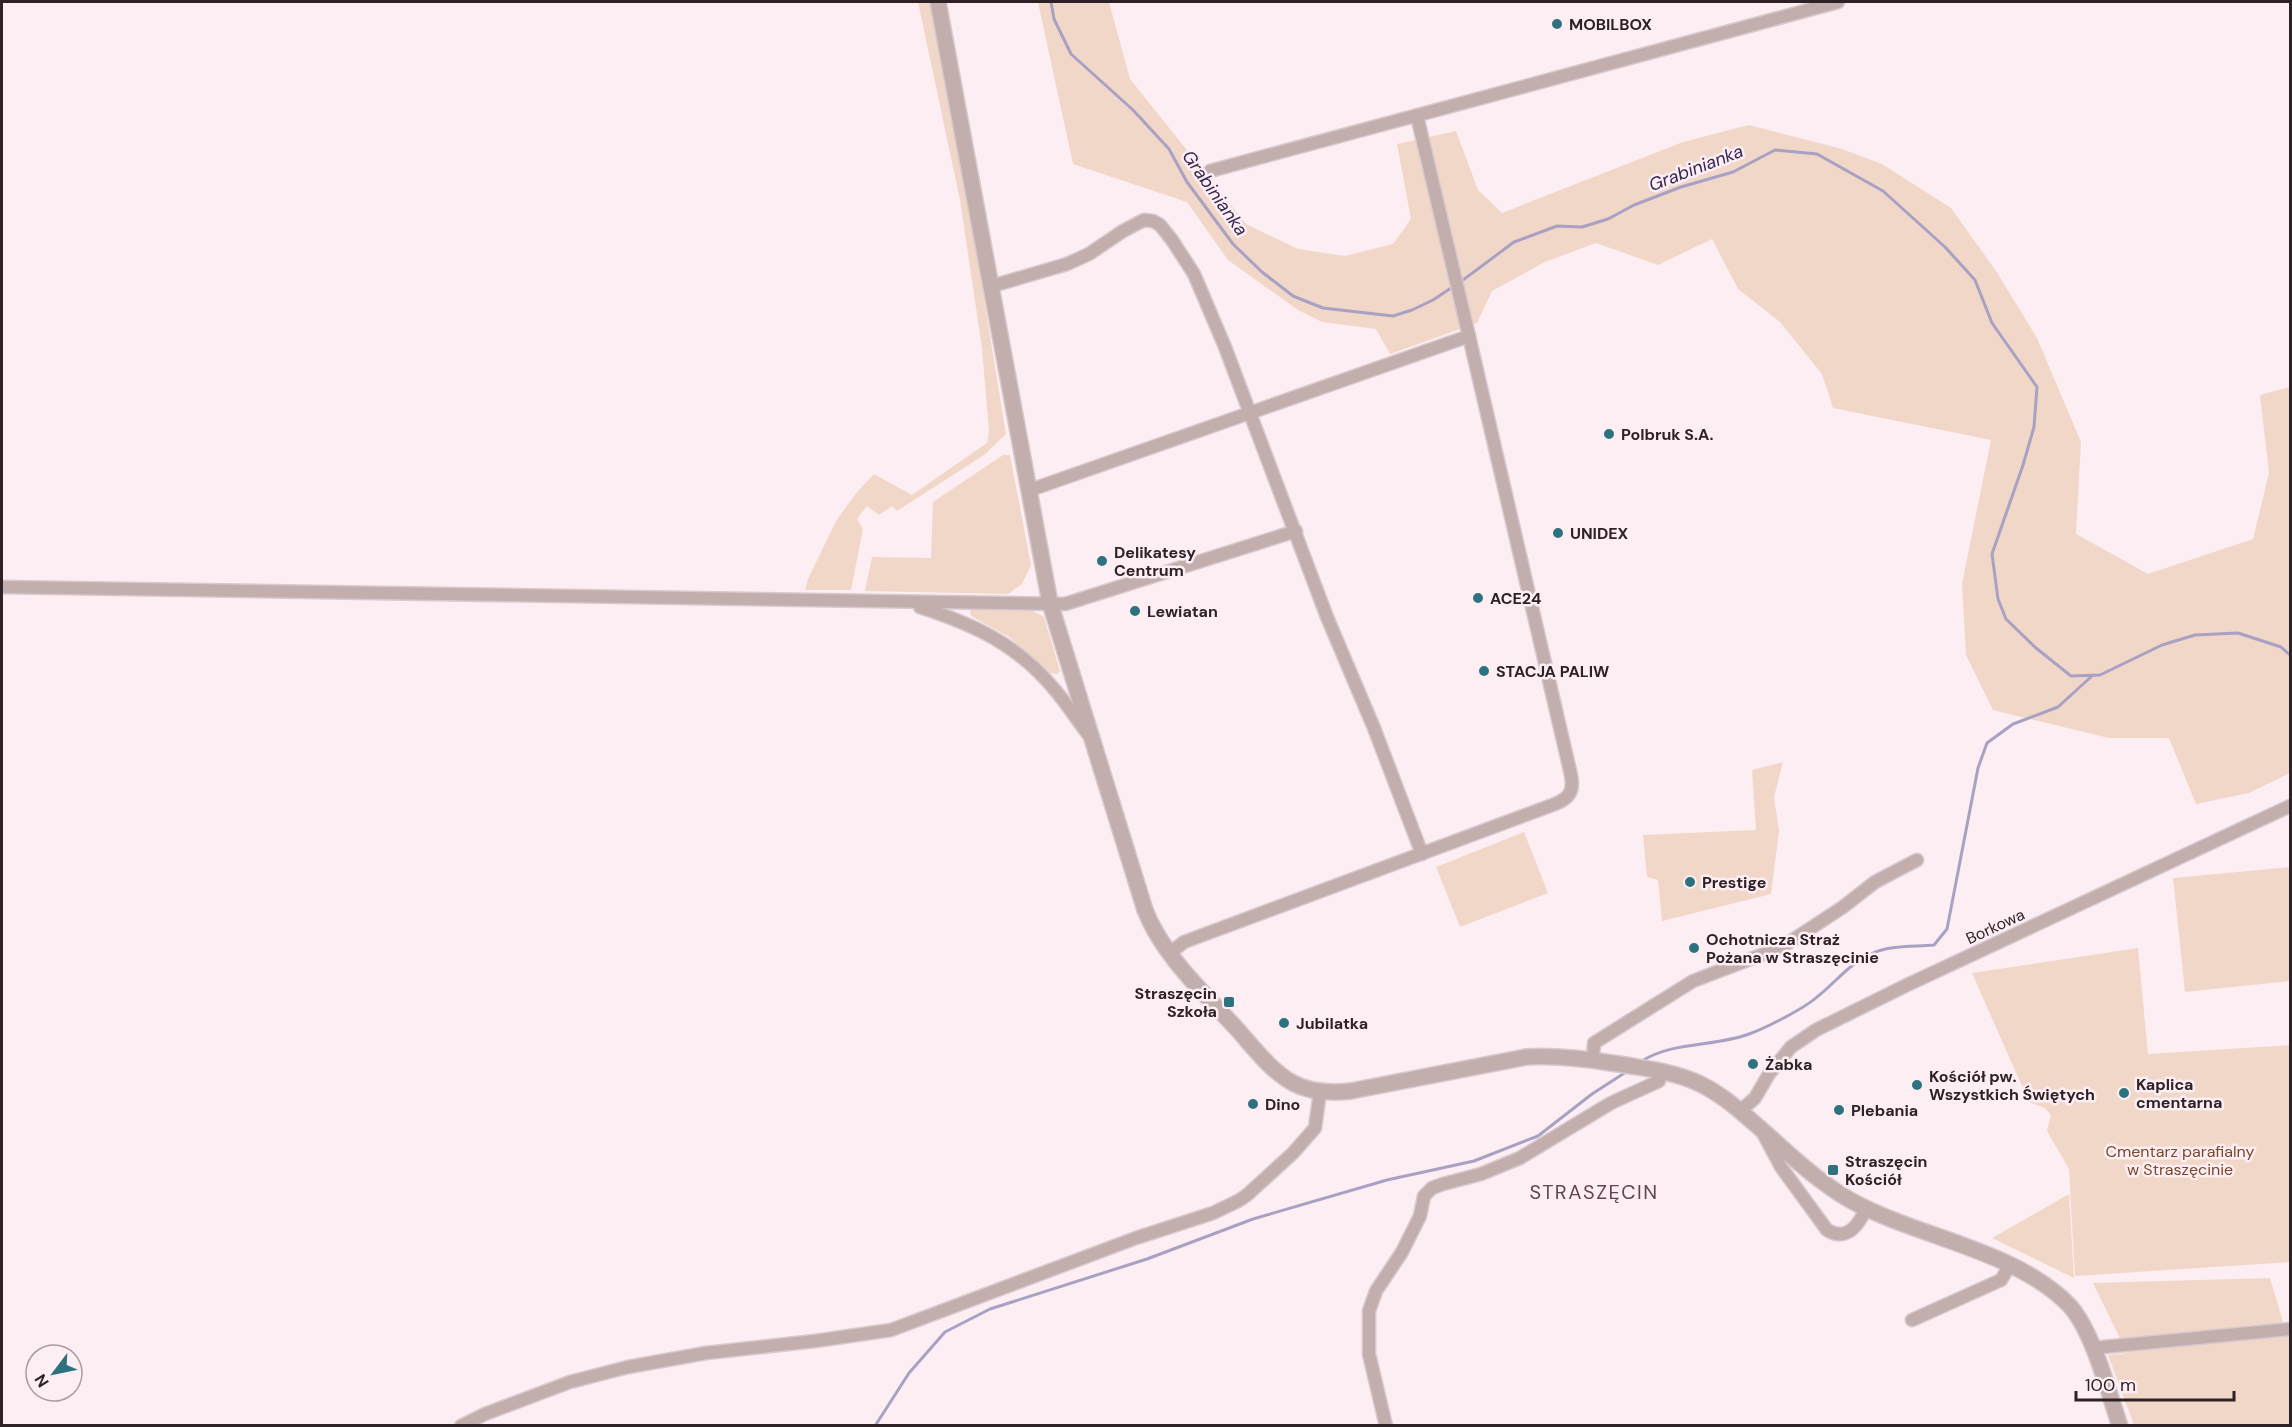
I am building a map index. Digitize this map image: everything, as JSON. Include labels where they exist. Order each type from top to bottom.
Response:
[{"type":"street","points":[[938,2],[1050,603],[1145,910],[1156,935],[1170,953],[1274,1069],[1292,1083],[1320,1092],[1364,1089],[1526,1057],[1563,1056],[1596,1060],[1656,1070],[1695,1081],[1740,1111],[1823,1182],[1866,1208],[2010,1265],[2052,1289],[2071,1307],[2080,1321],[2093,1348],[2120,1425]]},
{"type":"street","points":[[1210,171],[1838,2]]},
{"type":"street","points":[[1170,953],[1184,942],[1564,801],[1570,795],[1573,787],[1462,301],[1417,116]]},
{"type":"street","points":[[992,286],[1067,264],[1089,254],[1135,223],[1144,220],[1160,225],[1172,240],[1194,274],[1422,854]]},
{"type":"street","points":[[1030,490],[1469,336]]},
{"type":"street","points":[[2,587],[1065,604],[1296,531]]},
{"type":"street","points":[[908,602],[956,618],[1011,647],[1028,660],[1056,690],[1091,738]]},
{"type":"street","name":"Borkowa","points":[[1740,1111],[1755,1098],[1769,1074],[1791,1047],[1816,1030],[2290,806]]},
{"type":"street","points":[[1596,1060],[1594,1043],[1683,986],[1782,948],[1875,882],[1917,860]]},
{"type":"street","points":[[1386,1425],[1369,1354],[1369,1311],[1376,1291],[1402,1252],[1420,1216],[1424,1196],[1432,1188],[1481,1174],[1520,1158],[1611,1103],[1659,1081],[1656,1070]]},
{"type":"street","points":[[461,1425],[570,1382],[628,1367],[706,1353],[891,1330],[1136,1238],[1213,1213],[1247,1195],[1301,1144],[1315,1128],[1320,1092]]},
{"type":"street","points":[[1760,1128],[1781,1167],[1827,1230],[1836,1234],[1850,1232],[1866,1208]]},
{"type":"street","points":[[1912,1320],[2001,1280],[2010,1265]]},
{"type":"street","points":[[2093,1348],[2290,1329]]},
{"type":"green space","points":[[918,2],[933,2],[959,145],[1006,434],[984,455],[897,511],[892,506],[879,515],[867,506],[857,519],[863,529],[851,590],[805,590],[836,521],[857,492],[874,474],[912,495],[987,443],[989,431],[982,348],[960,200]]},
{"type":"green space","points":[[1038,2],[1109,2],[1130,79],[1246,224],[1298,249],[1345,256],[1393,244],[1411,219],[1397,144],[1456,131],[1478,190],[1502,213],[1683,142],[1749,125],[1842,149],[1882,164],[1951,208],[1996,271],[2037,338],[2081,442],[2076,534],[2148,574],[2253,539],[2269,473],[2260,395],[2290,387],[2290,773],[2249,793],[2196,804],[2169,738],[2109,738],[1993,710],[1966,655],[1962,584],[1991,440],[1833,408],[1822,374],[1780,322],[1738,289],[1712,239],[1658,265],[1596,243],[1545,262],[1492,291],[1477,323],[1390,354],[1376,329],[1322,322],[1298,310],[1228,260],[1187,202],[1073,164]]},
{"type":"green space","points":[[1003,455],[1010,455],[1031,565],[1022,584],[1008,594],[865,591],[872,557],[931,558],[933,502]]},
{"type":"green space","points":[[974,609],[1033,611],[1044,617],[1060,671],[1057,674],[1050,673],[1009,637],[971,616],[970,611]]},
{"type":"green space","points":[[1783,762],[1774,797],[1779,831],[1771,894],[1662,921],[1658,880],[1647,877],[1643,835],[1756,830],[1752,770]]},
{"type":"green space","points":[[1524,832],[1548,893],[1460,927],[1436,867]]},
{"type":"green space","points":[[2290,867],[2290,981],[2185,992],[2173,878]]},
{"type":"green space","name":"Cmentarz parafialny w Straszęcinie","points":[[2138,948],[2148,1054],[2290,1045],[2290,1262],[2075,1276],[2069,1169],[2047,1131],[2051,1115],[2045,1108],[2029,1102],[1972,973]]},
{"type":"green space","points":[[2069,1194],[2074,1278],[1992,1238]]},
{"type":"green space","points":[[2270,1278],[2287,1335],[2290,1335],[2290,1425],[2134,1425],[2108,1355],[2127,1353],[2093,1283]]},
{"type":"waterway","name":"Grabinianka","points":[[1051,2],[1054,19],[1071,54],[1133,110],[1169,149],[1187,182],[1233,244],[1262,272],[1293,296],[1323,308],[1393,316],[1433,300],[1454,286]]},
{"type":"waterway","name":"Grabinianka","points":[[1459,283],[1514,242],[1557,226],[1582,227],[1608,219],[1634,205],[1681,187],[1733,172],[1775,150],[1817,154],[1883,191],[1945,247],[1975,280],[1992,323],[2037,387],[2034,427],[1992,554],[1998,599],[2006,619],[2036,648],[2071,676],[2100,675],[2162,645],[2195,635],[2238,633],[2281,647],[2290,655]]},
{"type":"waterway","points":[[1642,1061],[1667,1050],[1736,1038],[1764,1028],[1811,1002],[1856,963],[1878,951],[1934,945],[1947,929],[1978,768],[1987,743],[2013,724],[2058,707],[2093,675]]},
{"type":"waterway","points":[[875,1426],[909,1373],[945,1332],[990,1309],[1147,1259],[1253,1219],[1387,1180],[1474,1161],[1538,1136],[1592,1094],[1626,1072]]},
{"type":"place","name":"MOBILBOX","points":[[1557,24]]},
{"type":"place","name":"Polbruk S.A.","points":[[1609,434]]},
{"type":"place","name":"UNIDEX","points":[[1558,533]]},
{"type":"place","name":"Delikatesy Centrum","points":[[1102,561]]},
{"type":"place","name":"ACE24","points":[[1478,598]]},
{"type":"place","name":"Lewiatan","points":[[1135,611]]},
{"type":"place","name":"STACJA PALIW","points":[[1484,671]]},
{"type":"place","name":"Prestige","points":[[1690,882]]},
{"type":"place","name":"Ochotnicza Straż Pożana w Straszęcinie","points":[[1694,948]]},
{"type":"place","name":"Straszęcin Szkoła","points":[[1229,1002]]},
{"type":"place","name":"Jubilatka","points":[[1284,1023]]},
{"type":"place","name":"Żabka","points":[[1753,1064]]},
{"type":"place","name":"Kościół pw. Wszystkich Świętych","points":[[1917,1085]]},
{"type":"place","name":"Kaplica cmentarna","points":[[2124,1093]]},
{"type":"place","name":"Dino","points":[[1253,1104]]},
{"type":"place","name":"Plebania","points":[[1839,1110]]},
{"type":"place","name":"Straszęcin Kościół","points":[[1833,1170]]},
{"type":"district","name":"STRASZĘCIN","points":[[1594,1192]]}]
